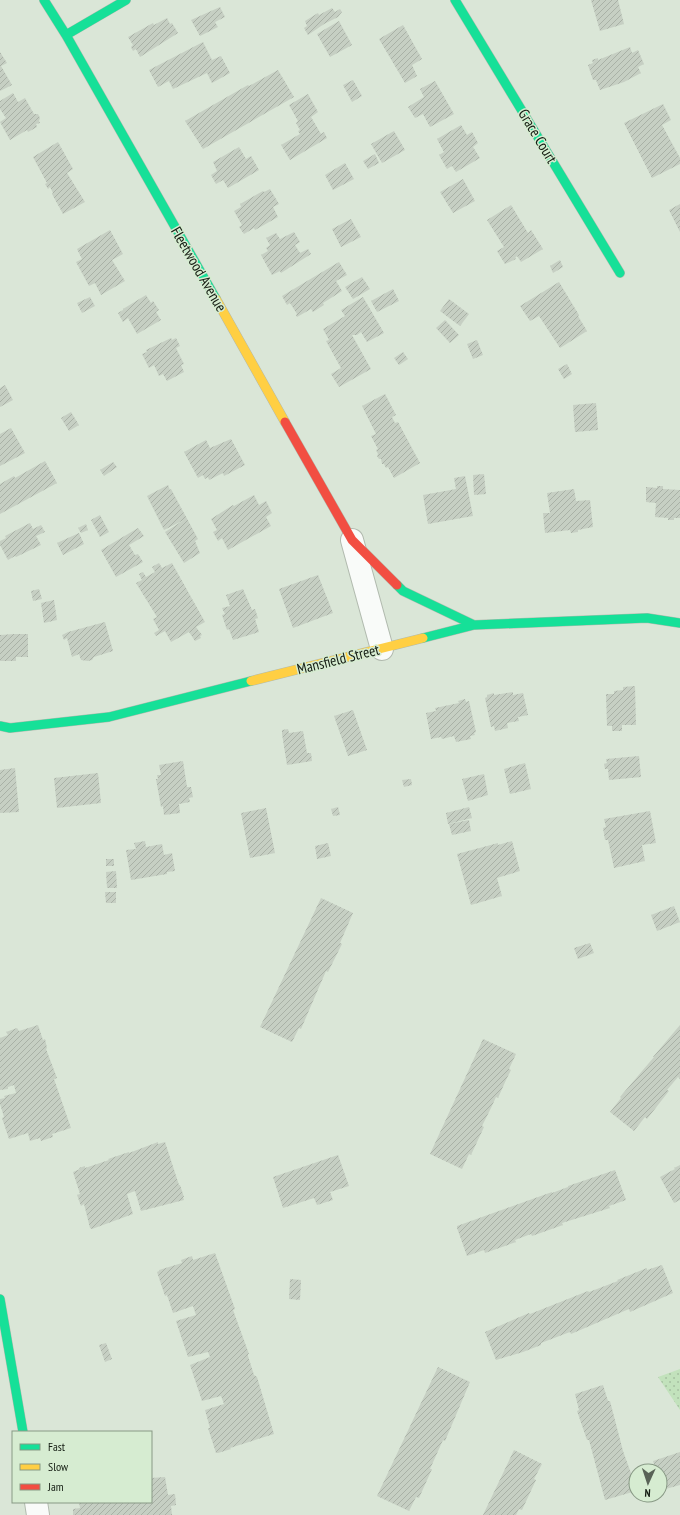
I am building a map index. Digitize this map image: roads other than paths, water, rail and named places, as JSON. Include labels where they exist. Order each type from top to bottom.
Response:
[{"type":"street","name":"Fleetwood Avenue","points":[[44,0],[66,36],[352,540],[382,648]]},
{"type":"street","points":[[66,36],[126,0]]},
{"type":"street","name":"Grace Court","points":[[455,0],[620,273]]},
{"type":"street","name":"Fleetwood Avenue","points":[[352,540],[404,591],[474,625]]},
{"type":"street","name":"Mansfield Street","points":[[0,726],[10,728],[109,717],[474,625],[647,618],[680,623]]},
{"type":"street","points":[[0,1299],[23,1431]]},
{"type":"street","points":[[36,1503],[38,1515]]}]
